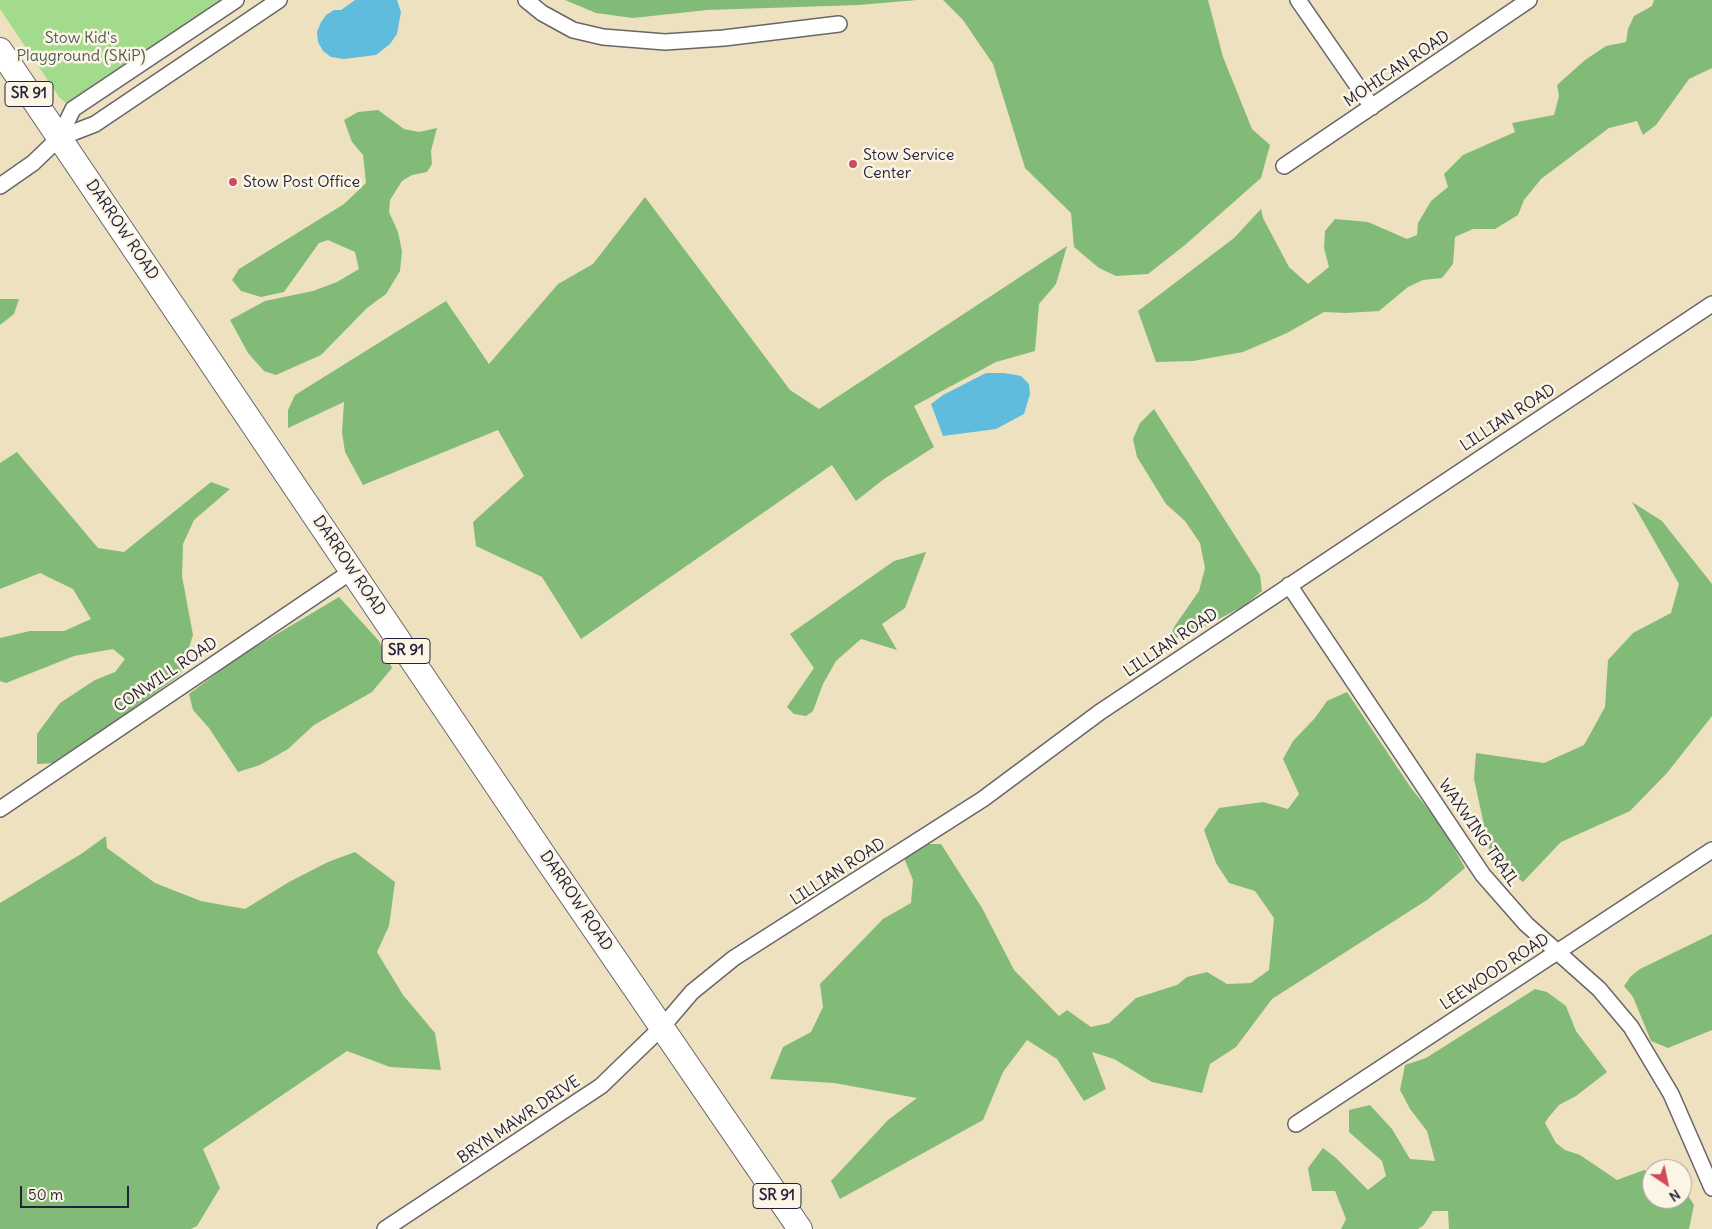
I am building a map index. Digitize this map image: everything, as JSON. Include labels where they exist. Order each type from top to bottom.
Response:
[{"type":"main road","name":"DARROW ROAD","points":[[0,50],[800,1229]]},
{"type":"street","points":[[0,186],[33,163],[59,138],[73,109],[236,0]]},
{"type":"street","points":[[59,138],[95,124],[279,0]]},
{"type":"street","points":[[526,0],[542,13],[573,30],[603,37],[664,42],[724,38],[839,24]]},
{"type":"street","points":[[1298,0],[1372,107]]},
{"type":"street","name":"MOHICAN ROAD","points":[[1284,166],[1529,0]]},
{"type":"street","name":"LILLIAN ROAD","points":[[662,1026],[692,992],[734,958],[998,789],[1100,712],[1712,304]]},
{"type":"street","name":"CONWILL ROAD","points":[[0,809],[352,570]]},
{"type":"street","name":"WAXWING TRAIL","points":[[1289,586],[1483,874],[1526,924],[1605,997],[1650,1056],[1671,1094],[1712,1188]]},
{"type":"street","name":"LEEWOOD ROAD","points":[[1296,1124],[1712,850]]},
{"type":"street","name":"BRYN MAWR DRIVE","points":[[385,1229],[601,1086],[662,1026]]},
{"type":"green space","name":"Stow Kid's Playground (SKiP)","points":[[0,0],[236,0],[73,109],[59,97],[0,9]]},
{"type":"green space","points":[[565,0],[917,0],[859,5],[707,10],[633,18],[596,13]]},
{"type":"green space","points":[[943,0],[1208,0],[1223,57],[1252,129],[1270,145],[1261,178],[1185,245],[1148,274],[1116,276],[1099,268],[1074,247],[1071,213],[1025,168],[993,64],[963,20]]},
{"type":"green space","points":[[1654,0],[1712,0],[1712,68],[1689,79],[1656,125],[1643,135],[1637,121],[1609,128],[1541,179],[1524,200],[1518,215],[1495,229],[1473,229],[1455,237],[1453,264],[1442,278],[1423,280],[1408,287],[1379,311],[1324,312],[1287,333],[1243,352],[1193,361],[1156,362],[1138,311],[1234,238],[1261,209],[1263,218],[1289,267],[1308,284],[1329,267],[1324,248],[1325,231],[1335,219],[1368,222],[1407,239],[1417,235],[1418,223],[1431,201],[1448,187],[1444,174],[1463,155],[1515,132],[1512,123],[1554,115],[1559,96],[1557,85],[1585,60],[1606,46],[1626,42],[1628,29],[1634,16],[1652,6]]},
{"type":"green space","points":[[378,110],[404,129],[419,132],[437,128],[431,151],[432,164],[427,172],[412,175],[402,181],[390,200],[389,212],[398,232],[402,251],[400,271],[386,294],[367,308],[321,355],[276,375],[264,371],[248,353],[230,320],[265,301],[313,291],[337,282],[359,269],[355,252],[328,240],[319,243],[284,292],[261,297],[241,291],[232,280],[239,269],[344,204],[366,183],[363,155],[352,142],[344,120],[358,112]]},
{"type":"green space","points":[[645,197],[790,390],[819,409],[1067,246],[1056,284],[1039,304],[1035,351],[996,362],[914,406],[934,447],[884,479],[856,501],[832,465],[581,639],[542,577],[476,546],[473,522],[524,476],[498,430],[363,485],[345,452],[342,432],[344,402],[288,428],[288,410],[295,395],[446,301],[489,364],[558,284],[593,264]]},
{"type":"green space","points":[[0,299],[19,299],[14,314],[0,325]]},
{"type":"green space","points":[[1154,409],[1260,575],[1262,591],[1244,606],[1170,641],[1174,627],[1199,591],[1205,568],[1200,543],[1185,521],[1166,504],[1137,457],[1133,439],[1140,423]]},
{"type":"green space","points":[[17,452],[98,548],[124,552],[211,482],[230,489],[194,520],[183,544],[182,576],[193,635],[180,675],[57,763],[37,764],[37,734],[60,703],[95,680],[115,672],[125,659],[113,649],[74,656],[6,683],[0,681],[0,638],[30,631],[64,631],[91,619],[73,589],[40,573],[0,589],[0,463]]},
{"type":"green space","points":[[1632,502],[1662,521],[1712,584],[1712,716],[1667,773],[1630,811],[1561,842],[1523,882],[1491,857],[1474,779],[1476,753],[1544,763],[1584,745],[1605,707],[1608,660],[1633,633],[1671,613],[1679,584]]},
{"type":"green space","points":[[926,552],[905,608],[882,624],[897,650],[861,639],[836,661],[823,684],[813,711],[806,716],[794,714],[787,707],[814,668],[790,634],[894,561]]},
{"type":"green space","points":[[339,597],[379,641],[392,668],[372,692],[314,725],[288,749],[260,765],[238,772],[209,728],[193,710],[189,694],[240,656]]},
{"type":"green space","points":[[1347,692],[1411,788],[1442,826],[1465,868],[1427,900],[1272,999],[1236,1047],[1210,1064],[1202,1093],[1152,1082],[1114,1059],[1092,1052],[1106,1089],[1084,1101],[1057,1059],[1027,1040],[1003,1072],[983,1120],[840,1199],[831,1181],[888,1120],[917,1098],[834,1083],[770,1079],[783,1047],[811,1032],[823,1007],[820,984],[883,919],[911,903],[913,880],[904,858],[923,844],[941,844],[982,908],[1014,970],[1059,1016],[1067,1010],[1091,1027],[1109,1023],[1136,998],[1177,985],[1187,977],[1207,972],[1227,984],[1251,983],[1269,970],[1274,918],[1255,891],[1229,883],[1216,863],[1204,830],[1219,808],[1263,802],[1288,809],[1299,794],[1283,759],[1293,741],[1315,718],[1327,701]]},
{"type":"green space","points":[[106,836],[107,848],[155,883],[201,901],[245,909],[289,882],[328,862],[355,852],[395,882],[389,926],[377,952],[403,995],[435,1033],[441,1070],[390,1067],[347,1051],[203,1149],[220,1188],[197,1226],[191,1229],[0,1229],[0,903],[81,854]]},
{"type":"green space","points":[[1712,934],[1712,1030],[1668,1048],[1651,1041],[1633,997],[1624,986],[1631,976],[1640,969]]},
{"type":"green space","points":[[1535,989],[1547,992],[1566,1006],[1576,1031],[1607,1072],[1576,1096],[1559,1105],[1548,1118],[1545,1123],[1556,1143],[1565,1150],[1580,1155],[1617,1180],[1642,1171],[1642,1209],[1692,1209],[1692,1202],[1694,1205],[1689,1229],[1449,1229],[1448,1211],[1433,1211],[1424,1225],[1418,1229],[1341,1229],[1346,1219],[1335,1191],[1312,1191],[1308,1168],[1323,1148],[1336,1158],[1368,1190],[1386,1176],[1382,1161],[1349,1132],[1349,1110],[1370,1105],[1392,1129],[1410,1159],[1435,1161],[1427,1131],[1410,1109],[1400,1090],[1405,1065],[1426,1058]]},
{"type":"water","points":[[355,0],[397,0],[401,12],[397,34],[390,44],[376,55],[344,59],[331,57],[323,51],[318,42],[317,32],[321,22],[326,15],[334,10],[341,10]]},
{"type":"water","points":[[986,373],[1004,373],[1021,376],[1029,384],[1030,394],[1024,414],[996,429],[943,436],[931,404],[943,395]]},
{"type":"place","name":"Stow Service Center","points":[[853,164]]},
{"type":"place","name":"Stow Post Office","points":[[233,182]]}]
